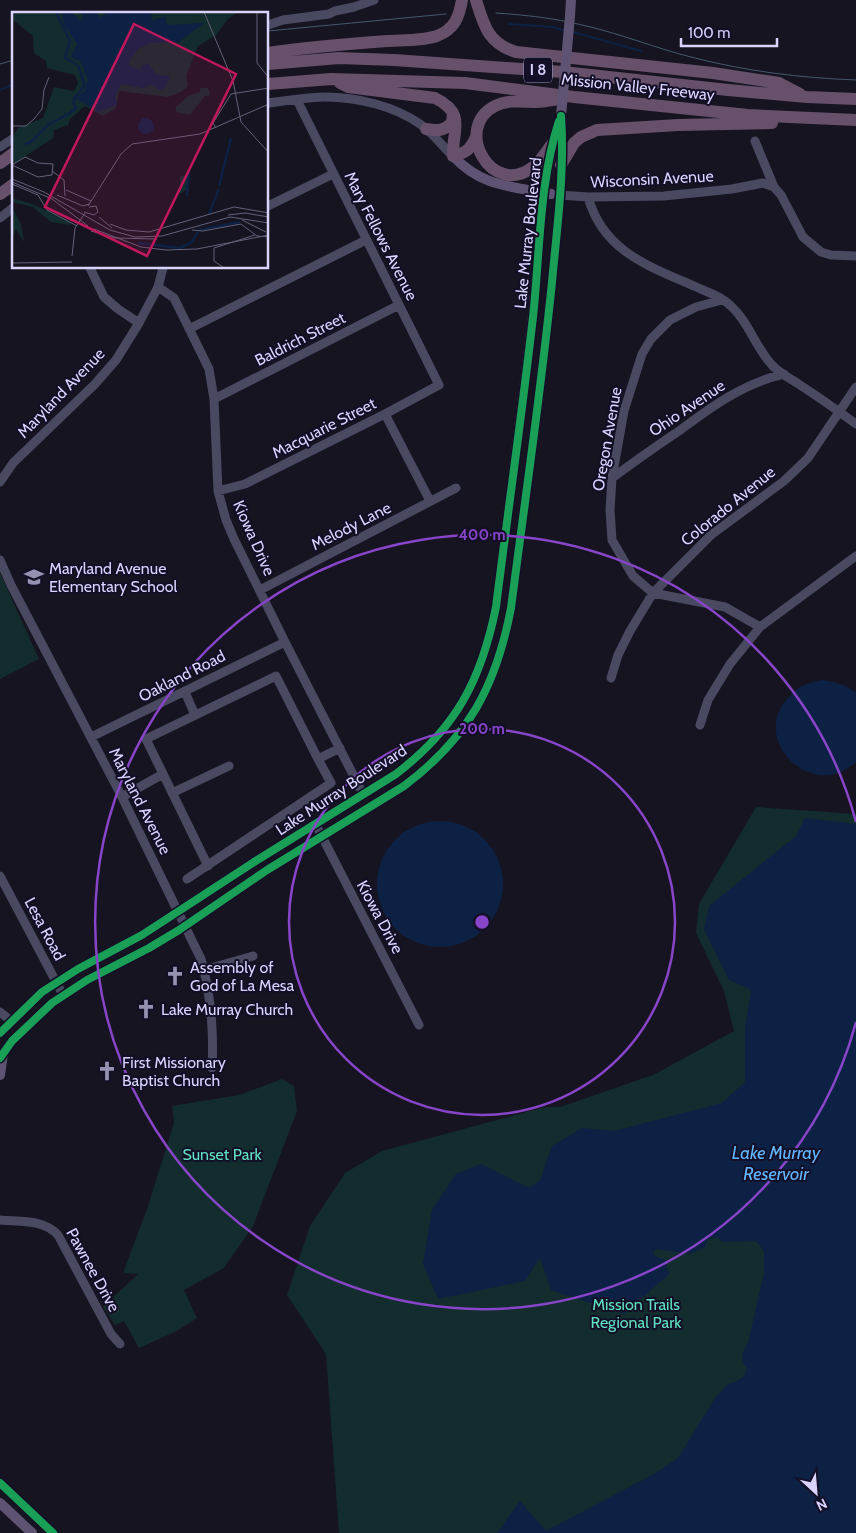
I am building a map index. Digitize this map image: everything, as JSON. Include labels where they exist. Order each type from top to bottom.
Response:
[{"type":"highway","points":[[269,53],[312,46],[437,36],[451,27],[459,18],[462,0]]},
{"type":"highway","points":[[476,0],[485,29],[495,41],[507,49],[516,52],[721,74],[779,83],[807,97]]},
{"type":"highway","points":[[483,19],[486,0]]},
{"type":"highway","name":"Mission Valley Freeway","points":[[269,64],[339,58],[394,60],[563,72],[728,90],[856,99]]},
{"type":"highway","points":[[332,79],[348,87],[436,98],[447,104],[457,124],[453,156],[466,152],[472,146],[483,117],[497,105],[507,102],[539,102],[574,97]]},
{"type":"highway","name":"Mission Valley Freeway","points":[[269,84],[332,79],[465,83],[574,97],[748,114],[854,120]]},
{"type":"highway","points":[[426,128],[436,131],[444,130],[452,123],[453,113]]},
{"type":"highway","points":[[561,165],[574,143],[581,137],[597,130],[678,125],[712,126],[854,120]]},
{"type":"highway","points":[[476,137],[480,154],[487,164],[496,171],[507,174],[519,174],[531,169],[552,144]]},
{"type":"highway","points":[[0,163],[12,154]]},
{"type":"highway","points":[[0,194],[12,185]]},
{"type":"main road","name":"Lake Murray Boulevard","points":[[2,1056],[12,1041],[52,1003],[87,980],[149,948],[185,926],[322,836],[404,786],[452,744],[471,718],[485,694],[505,641],[536,421],[559,196],[563,141],[561,116],[570,0]]},
{"type":"main road","name":"Lake Murray Boulevard","points":[[0,1033],[32,1000],[78,968],[142,935],[315,823],[396,774],[441,733],[458,711],[471,688],[490,636],[496,607],[533,316],[542,211],[552,144],[561,116]]},
{"type":"main road","points":[[453,156],[471,172],[497,185],[559,196]]},
{"type":"main road","points":[[533,316],[548,314]]},
{"type":"main road","points":[[520,420],[536,421]]},
{"type":"main road","points":[[0,1075],[2,1056]]},
{"type":"main road","points":[[0,1484],[53,1533]]},
{"type":"main road","points":[[0,1503],[32,1533]]},
{"type":"street","points":[[269,25],[283,20],[329,14],[374,0]]},
{"type":"street","points":[[269,19],[284,13],[328,8],[335,11]]},
{"type":"street","points":[[269,103],[325,97],[359,100],[412,119],[426,128],[453,156]]},
{"type":"street","name":"Mary Fellows Avenue","points":[[297,100],[439,385]]},
{"type":"street","points":[[0,146],[12,139]]},
{"type":"street","points":[[755,141],[774,187],[781,195],[799,232],[811,246],[826,254],[856,256]]},
{"type":"street","points":[[269,206],[333,174]]},
{"type":"street","name":"Wisconsin Avenue","points":[[559,196],[664,196],[763,184],[774,187]]},
{"type":"street","points":[[588,197],[594,215],[626,254],[731,305],[746,324],[772,367],[856,424]]},
{"type":"street","points":[[0,218],[12,209]]},
{"type":"street","points":[[189,329],[366,240]]},
{"type":"street","points":[[90,269],[104,297],[139,323]]},
{"type":"street","name":"Maryland Avenue","points":[[0,482],[13,463],[116,360],[158,288],[162,269]]},
{"type":"street","name":"Kiowa Drive","points":[[158,288],[174,298],[209,369],[214,399],[218,491],[234,539],[364,794]]},
{"type":"street","name":"Oregon Avenue","points":[[722,300],[696,307],[677,316],[657,332],[646,346],[638,362],[624,412],[612,478],[610,510],[612,540],[632,576],[654,593],[724,607],[760,627]]},
{"type":"street","name":"Baldrich Street","points":[[214,399],[399,305]]},
{"type":"street","name":"Ohio Avenue","points":[[612,478],[718,402],[758,382],[784,374]]},
{"type":"street","name":"Macquarie Street","points":[[218,491],[245,484],[439,385]]},
{"type":"street","name":"Colorado Avenue","points":[[610,678],[618,654],[654,593],[712,535],[784,481],[808,458],[856,387]]},
{"type":"street","points":[[385,414],[430,501]]},
{"type":"street","name":"Melody Lane","points":[[260,590],[456,488]]},
{"type":"street","points":[[700,725],[708,700],[730,664],[760,627],[856,556]]},
{"type":"street","name":"Maryland Avenue","points":[[0,560],[11,585],[122,796],[201,959],[212,1018],[212,1068]]},
{"type":"street","name":"Oakland Road","points":[[92,737],[285,642]]},
{"type":"street","points":[[188,879],[208,866],[331,783],[276,676],[146,740],[208,866]]},
{"type":"street","points":[[185,692],[195,715]]},
{"type":"street","points":[[318,759],[340,748]]},
{"type":"street","points":[[172,793],[229,766]]},
{"type":"street","points":[[122,796],[163,774]]},
{"type":"street","name":"Kiowa Drive","points":[[315,823],[419,1025]]},
{"type":"street","name":"Lesa Road","points":[[0,876],[64,995]]},
{"type":"street","points":[[204,970],[253,956]]},
{"type":"street","points":[[0,1012],[12,1021]]},
{"type":"street","name":"Pawnee Drive","points":[[0,1220],[42,1224],[51,1228],[58,1235],[111,1334],[120,1344]]},
{"type":"green space","points":[[0,573],[39,659],[0,679]]},
{"type":"green space","name":"Mission Trails Regional Park","points":[[756,807],[856,814],[856,1533],[339,1533],[326,1354],[287,1295],[310,1226],[345,1173],[382,1151],[545,1107],[560,1107],[653,1075],[734,1031],[724,991],[696,933],[699,904]]},
{"type":"green space","name":"Sunset Park","points":[[282,1079],[294,1086],[297,1111],[253,1226],[224,1268],[184,1290],[197,1318],[177,1331],[139,1348],[124,1321],[115,1325],[103,1307],[138,1274],[123,1273],[147,1209],[174,1123],[172,1106],[239,1095]]},
{"type":"water","points":[[822,680],[844,685],[856,693],[856,762],[839,773],[822,775],[806,771],[792,762],[781,749],[776,733],[777,716],[786,700],[801,687]]},
{"type":"water","name":"Lake Murray Reservoir","points":[[805,818],[856,824],[856,1533],[497,1533],[520,1501],[546,1531],[654,1474],[678,1458],[715,1398],[728,1384],[737,1381],[745,1375],[747,1368],[743,1362],[742,1355],[748,1343],[764,1273],[764,1251],[756,1241],[722,1242],[717,1237],[708,1239],[705,1247],[691,1254],[656,1249],[653,1252],[655,1256],[665,1260],[669,1274],[624,1314],[551,1290],[540,1258],[525,1281],[438,1299],[423,1264],[432,1210],[456,1174],[481,1164],[529,1188],[540,1180],[552,1146],[582,1128],[614,1131],[722,1103],[745,1082],[745,1028],[751,990],[729,980],[704,929],[709,906],[796,836]]},
{"type":"water","points":[[440,821],[464,826],[475,831],[485,839],[493,849],[498,860],[503,884],[498,908],[493,919],[485,929],[475,937],[464,942],[440,947],[416,942],[405,937],[395,929],[387,919],[382,908],[377,884],[382,860],[387,849],[395,839],[405,831],[416,826]]},
{"type":"waterway","points":[[509,24],[552,27],[566,31]]},
{"type":"waterway","points":[[573,32],[641,51]]},
{"type":"waterway","points":[[0,90],[12,85]]},
{"type":"tram line","points":[[496,13],[539,17],[571,23],[610,32],[711,62],[752,70],[793,76],[856,80]]},
{"type":"tram line","points":[[269,31],[446,14]]},
{"type":"tram line","points":[[0,64],[12,61]]},
{"type":"cycle path","points":[[0,1058],[12,1041],[52,1003],[87,980],[179,930],[267,870],[404,786],[446,749],[476,709],[497,662],[511,608],[552,282],[561,178],[561,116]]},
{"type":"cycle path","points":[[0,1033],[42,992],[78,969],[142,935],[254,862],[396,774],[435,739],[463,701],[474,680],[482,658],[496,607],[533,317],[547,168],[559,121]]},
{"type":"cycle path","points":[[0,1483],[53,1533]]},
{"type":"place","name":"Maryland Avenue Elementary School","points":[[34,577]]},
{"type":"place","name":"Assembly of God of La Mesa","points":[[175,976]]},
{"type":"place","name":"Lake Murray Church","points":[[146,1009]]},
{"type":"place","name":"First Missionary Baptist Church","points":[[107,1071]]}]
